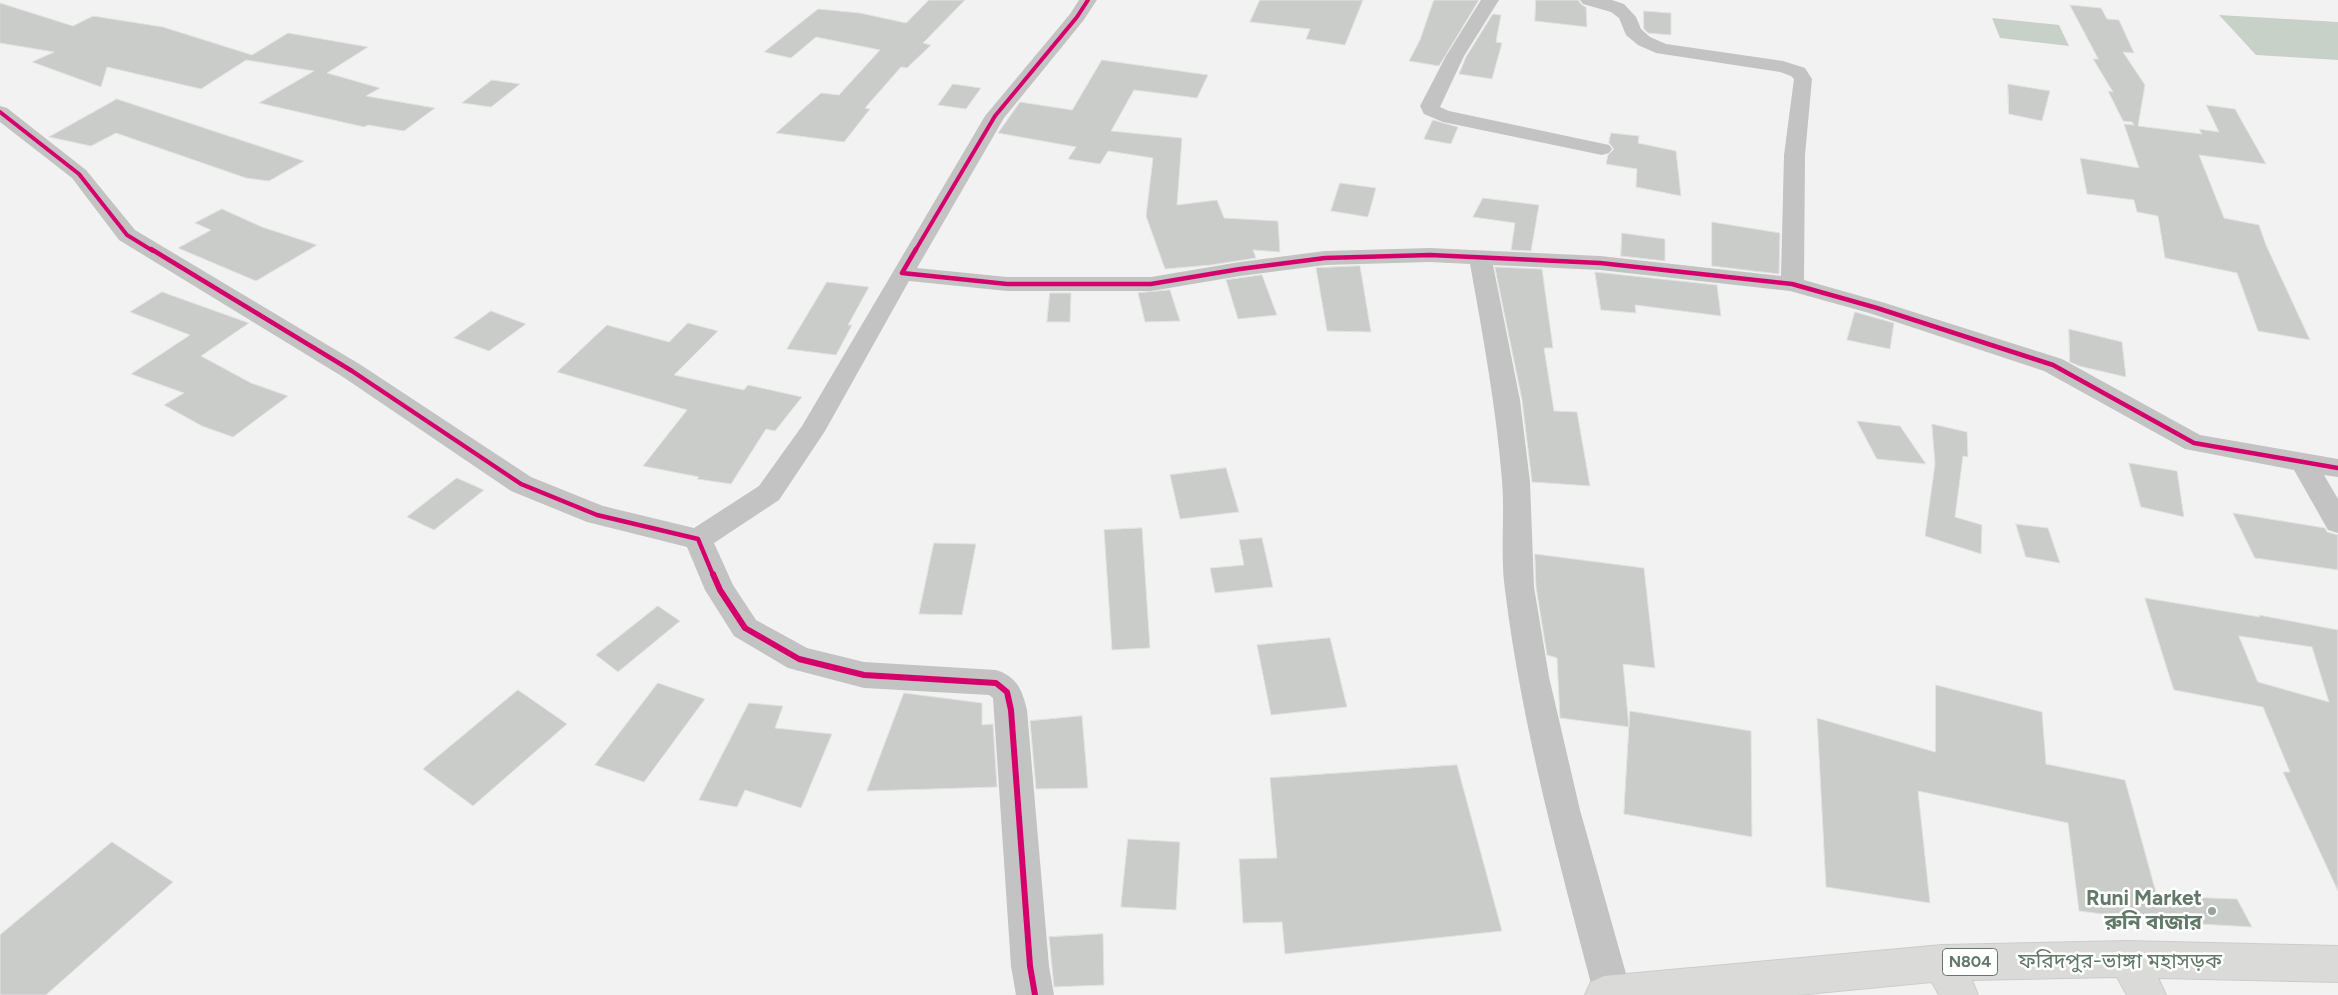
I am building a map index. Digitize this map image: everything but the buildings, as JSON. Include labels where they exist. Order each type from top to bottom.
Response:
[{"type":"highway","name":"ফরিদপুর-ভাঙ্গা মহাসড়ক","points":[[1610,995],[1942,963],[2127,959],[2207,963],[2338,964]]},
{"type":"highway","points":[[2127,959],[2147,995]]},
{"type":"highway","points":[[1942,963],[1959,995]]},
{"type":"street","points":[[0,112],[78,174],[127,235],[352,372],[521,484],[597,516],[698,539],[769,494],[812,431],[994,116],[1077,17],[1088,0]]},
{"type":"street","points":[[1490,0],[1454,56],[1430,106],[1431,110],[1443,116],[1602,149]]},
{"type":"street","points":[[1590,0],[1620,8],[1631,20],[1632,31],[1644,41],[1662,49],[1783,67],[1798,72],[1802,79],[1795,160],[1792,284]]},
{"type":"street","points":[[902,274],[1007,284],[1151,284],[1240,269],[1325,258],[1430,255],[1600,263],[1792,284],[1877,308],[2053,365],[2194,443],[2338,468]]},
{"type":"street","points":[[1480,257],[1507,400],[1516,482],[1518,587],[1533,677],[1610,995]]},
{"type":"street","points":[[2304,462],[2338,522]]},
{"type":"street","points":[[698,539],[720,590],[746,628],[799,659],[864,676],[996,683],[1007,692],[1011,710],[1030,966],[1035,995]]},
{"type":"shaded area","points":[[2219,15],[2338,22],[2338,60],[2256,55]]},
{"type":"shaded area","points":[[1992,18],[2059,25],[2069,46],[2000,38]]},
{"type":"cycle path","points":[[1088,0],[1077,17],[995,116],[902,273],[1007,284],[1151,284],[1240,269],[1325,258],[1430,255],[1600,263],[1792,284],[1877,308],[2053,365],[2194,443],[2338,468]]},
{"type":"cycle path","points":[[0,112],[79,174],[127,235],[352,371],[521,484],[597,515],[698,539],[720,590],[745,628],[799,659],[864,675],[996,683],[1007,692],[1011,710],[1030,966],[1035,995]]},
{"type":"place","name":"Runi Market রুনি বাজার","points":[[2212,911]]}]
